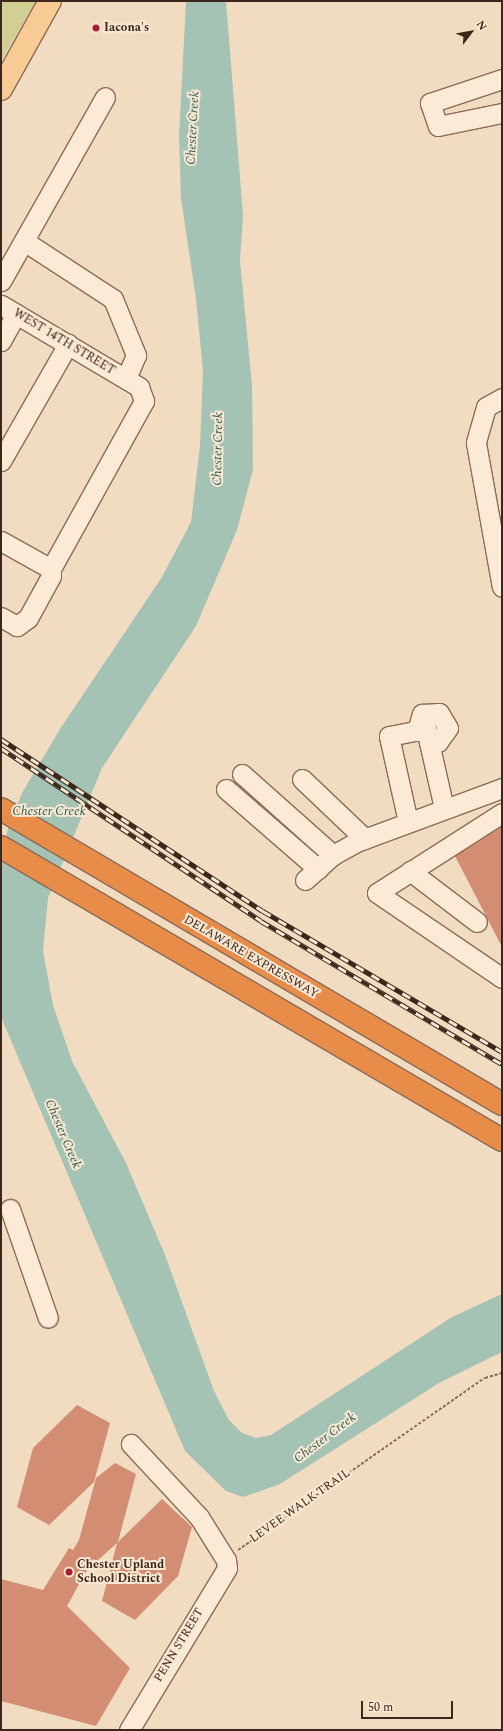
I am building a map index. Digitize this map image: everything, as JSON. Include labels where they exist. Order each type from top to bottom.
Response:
[{"type":"highway","name":"DELAWARE EXPRESSWAY","points":[[1,809],[502,1104]]},
{"type":"highway","points":[[1,847],[502,1140]]},
{"type":"main road","points":[[1,89],[50,1]]},
{"type":"main road","points":[[37,26],[57,1]]},
{"type":"street","points":[[502,79],[430,103],[438,126],[502,113]]},
{"type":"street","points":[[1,281],[105,97]]},
{"type":"street","points":[[24,241],[113,299],[136,355],[126,379]]},
{"type":"street","points":[[1,341],[9,309]]},
{"type":"street","name":"WEST 14TH STREET","points":[[9,309],[126,379],[142,391],[142,409],[51,569]]},
{"type":"street","points":[[1,461],[68,344]]},
{"type":"street","points":[[502,398],[486,406],[476,443],[498,542],[502,587]]},
{"type":"street","points":[[1,541],[51,569],[51,576],[25,623],[17,626],[1,617]]},
{"type":"street","points":[[408,822],[389,736],[423,736],[444,808]]},
{"type":"street","points":[[242,774],[333,855]]},
{"type":"street","points":[[302,779],[365,838]]},
{"type":"street","points":[[226,789],[312,875],[333,855],[365,838],[502,788]]},
{"type":"street","points":[[502,813],[377,893],[502,978]]},
{"type":"street","points":[[410,871],[476,922]]},
{"type":"street","points":[[10,1209],[48,1318]]},
{"type":"street","points":[[131,1444],[199,1517],[226,1560]]},
{"type":"street","name":"PENN STREET","points":[[129,1730],[226,1568],[226,1560]]},
{"type":"path","name":"LEVEE WALK TRAIL","points":[[226,1560],[485,1378],[502,1373]]},
{"type":"shaded area","points":[[1,1],[36,1],[1,61]]},
{"type":"water","name":"Chester Creek","points":[[186,1],[226,1],[243,215],[240,261],[252,385],[253,470],[237,530],[196,626],[102,768],[48,898],[43,951],[53,1005],[72,1061],[126,1163],[165,1255],[214,1391],[229,1420],[242,1433],[256,1438],[271,1435],[452,1317],[502,1294],[502,1352],[439,1383],[280,1484],[243,1497],[226,1491],[185,1451],[1,1017],[1,861],[8,828],[22,793],[60,729],[162,577],[191,522],[200,446],[203,371],[196,299],[181,198],[179,137]]},
{"type":"building","points":[[502,826],[502,947],[455,856]]},
{"type":"building","points":[[77,1405],[110,1423],[94,1482],[49,1525],[17,1507],[33,1448]]},
{"type":"building","points":[[115,1463],[136,1474],[118,1542],[97,1561],[93,1559],[67,1606],[130,1668],[96,1726],[1,1701],[1,1579],[43,1590],[69,1548],[73,1550],[79,1540],[96,1478]]},
{"type":"building","points":[[162,1499],[192,1527],[178,1576],[135,1620],[102,1601],[117,1543]]},
{"type":"railway","points":[[1,739],[263,911],[502,1052]]},
{"type":"railway","points":[[1,748],[261,921],[502,1064]]},
{"type":"place","name":"Iacona's","points":[[96,28]]},
{"type":"place","name":"Chester Upland School District","points":[[69,1572]]}]
